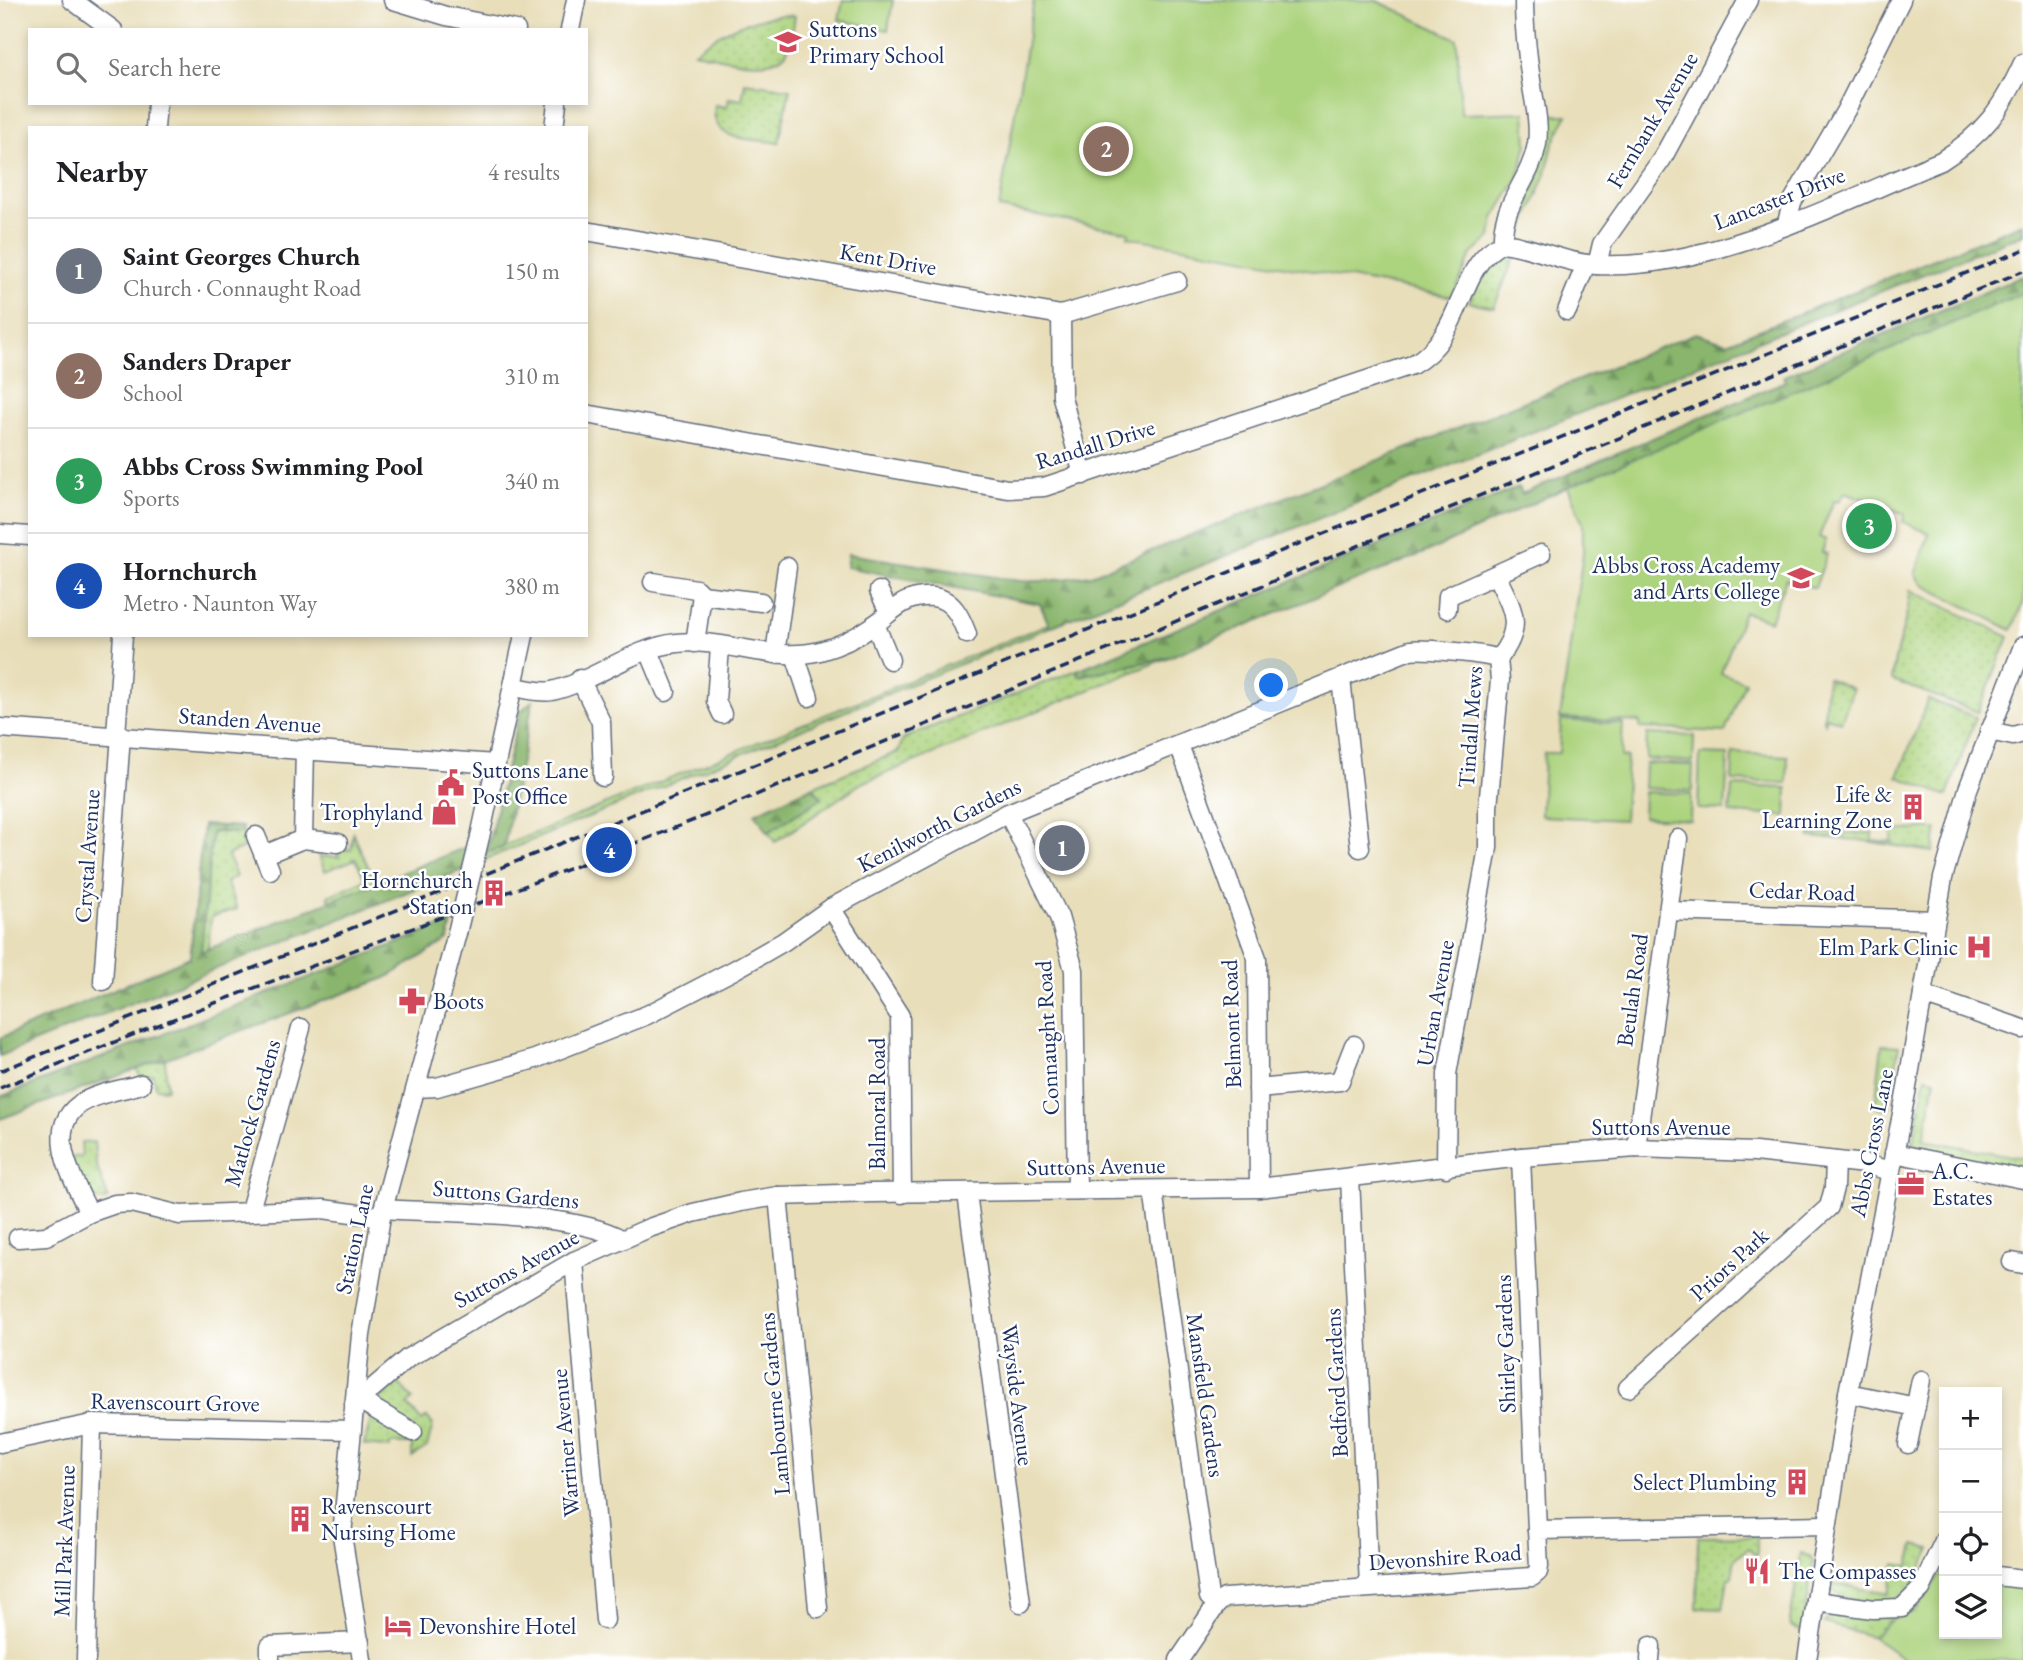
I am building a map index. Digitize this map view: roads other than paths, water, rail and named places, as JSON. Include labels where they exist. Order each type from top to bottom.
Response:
[{"type":"street","points":[[72,0],[110,28]]},
{"type":"street","points":[[393,0],[446,16],[506,28]]},
{"type":"street","points":[[570,28],[576,0]]},
{"type":"street","points":[[1503,243],[1506,211],[1519,192],[1537,143],[1538,127],[1524,37],[1524,0]]},
{"type":"street","name":"Fernbank Avenue","points":[[1567,311],[1602,244],[1662,159],[1748,0]]},
{"type":"street","points":[[1787,223],[1792,202],[1846,110],[1901,0]]},
{"type":"street","name":"Lancaster Drive","points":[[1503,243],[1592,264],[1679,259],[1716,250],[1941,161],[1972,141],[1991,121],[2023,63]]},
{"type":"street","points":[[155,126],[157,105]]},
{"type":"street","points":[[554,126],[557,105]]},
{"type":"street","name":"Kent Drive","points":[[588,231],[1061,314],[1177,281]]},
{"type":"street","name":"Randall Drive","points":[[588,414],[1008,489],[1044,487],[1412,365],[1439,345],[1451,327],[1477,264],[1486,251],[1503,243]]},
{"type":"street","points":[[1061,314],[1062,397],[1083,475]]},
{"type":"street","points":[[0,534],[28,536]]},
{"type":"street","points":[[1447,609],[1448,596],[1541,554]]},
{"type":"street","points":[[775,654],[788,567]]},
{"type":"street","name":"Tindall Mews","points":[[1488,848],[1488,807],[1500,680],[1498,659],[1512,641],[1515,624],[1511,606],[1496,575]]},
{"type":"street","points":[[653,582],[696,589],[702,595],[761,601]]},
{"type":"street","points":[[879,591],[881,617],[890,660]]},
{"type":"street","points":[[695,643],[702,595]]},
{"type":"street","points":[[514,687],[550,691],[649,651],[677,643],[795,655],[836,646],[917,598],[934,597],[946,601],[956,610],[967,634]]},
{"type":"street","name":"Crystal Avenue","points":[[103,981],[123,637]]},
{"type":"street","name":"Station Lane","points":[[361,1651],[342,1535],[367,1288],[382,1213],[480,838],[524,637]]},
{"type":"street","name":"Abbs Cross Lane","points":[[1807,1660],[1848,1393],[1935,920],[1955,829],[1989,731],[2023,646]]},
{"type":"street","points":[[720,647],[716,701],[722,714]]},
{"type":"street","name":"Kenilworth Gardens","points":[[416,1088],[437,1087],[535,1059],[647,1015],[769,951],[831,908],[1008,813],[1340,680],[1421,648],[1456,654],[1489,654],[1498,659]]},
{"type":"street","points":[[649,651],[666,692]]},
{"type":"street","points":[[795,655],[810,697]]},
{"type":"street","points":[[580,679],[601,722],[603,777]]},
{"type":"street","points":[[1340,680],[1360,848]]},
{"type":"street","name":"Standen Avenue","points":[[0,728],[495,764]]},
{"type":"street","points":[[1989,731],[2013,736],[2023,733]]},
{"type":"street","name":"Belmont Road","points":[[1179,745],[1257,958],[1259,1188]]},
{"type":"street","points":[[303,839],[305,749]]},
{"type":"street","name":"Connaught Road","points":[[1008,813],[1055,907],[1074,970],[1077,1190]]},
{"type":"street","points":[[256,836],[267,863],[303,839],[338,843]]},
{"type":"street","name":"Beulah Road","points":[[1636,1148],[1678,839]]},
{"type":"street","name":"Urban Avenue","points":[[1446,1168],[1447,1074],[1488,848]]},
{"type":"street","name":"Balmoral Road","points":[[831,908],[900,1016],[902,1194]]},
{"type":"street","name":"Cedar Road","points":[[1668,912],[1935,920]]},
{"type":"street","points":[[1923,995],[2023,1029]]},
{"type":"street","name":"Matlock Gardens","points":[[250,1210],[301,1028]]},
{"type":"street","points":[[1258,1089],[1339,1081],[1354,1045]]},
{"type":"street","points":[[89,1213],[63,1154],[65,1124],[81,1102],[141,1084]]},
{"type":"street","name":"Suttons Avenue","points":[[357,1403],[408,1358],[574,1261],[621,1239],[693,1213],[778,1196],[1259,1188],[1446,1168],[1521,1157],[1636,1148],[1755,1152],[1866,1164],[1892,1162],[2023,1179]]},
{"type":"street","name":"Shirley Gardens","points":[[1521,1157],[1537,1530]]},
{"type":"street","name":"Priors Park","points":[[1628,1388],[1829,1207],[1834,1188],[1835,1161]]},
{"type":"street","name":"Bedford Gardens","points":[[1350,1178],[1369,1586]]},
{"type":"street","name":"Mansfield Gardens","points":[[1153,1190],[1209,1597],[1217,1604]]},
{"type":"street","name":"Wayside Avenue","points":[[967,1193],[1021,1603]]},
{"type":"street","name":"Lambourne Gardens","points":[[778,1196],[818,1608]]},
{"type":"street","name":"Suttons Gardens","points":[[18,1238],[46,1236],[103,1207],[131,1203],[180,1214],[323,1209],[572,1223],[605,1229],[621,1239]]},
{"type":"street","name":"Warriner Avenue","points":[[574,1261],[604,1620]]},
{"type":"street","points":[[1908,1444],[1921,1380]]},
{"type":"street","points":[[1848,1393],[1916,1407]]},
{"type":"street","points":[[357,1403],[413,1432]]},
{"type":"street","name":"Ravenscourt Grove","points":[[0,1443],[92,1424],[351,1430]]},
{"type":"street","name":"Mill Park Avenue","points":[[86,1660],[92,1424]]},
{"type":"street","name":"Devonshire Road","points":[[1217,1604],[1236,1596],[1532,1577],[1538,1572],[1539,1566],[1537,1530],[1827,1525]]},
{"type":"street","points":[[1816,1601],[1873,1609],[1902,1608],[1916,1596],[1939,1558]]},
{"type":"street","points":[[2002,1577],[2023,1579]]},
{"type":"street","points":[[1179,1660],[1217,1604]]},
{"type":"street","points":[[270,1660],[270,1646],[361,1651]]},
{"type":"railway","points":[[0,1071],[2023,250]]},
{"type":"railway","points":[[0,1088],[722,809],[2023,271]]},
{"type":"place","name":"Suttons Primary School","points":[[788,42]]},
{"type":"place","name":"Sanders Draper","points":[[1106,149]]},
{"type":"place","name":"Abbs Cross Swimming Pool","points":[[1869,526]]},
{"type":"place","name":"Abbs Cross Academy and Arts College","points":[[1801,578]]},
{"type":"place","name":"Suttons Lane Post Office","points":[[451,783]]},
{"type":"place","name":"Life & Learning Zone","points":[[1913,807]]},
{"type":"place","name":"Trophyland","points":[[444,812]]},
{"type":"place","name":"Saint Georges Church","points":[[1062,848]]},
{"type":"place","name":"Hornchurch","points":[[609,850]]},
{"type":"place","name":"Hornchurch Station","points":[[494,893]]},
{"type":"place","name":"Elm Park Clinic","points":[[1979,947]]},
{"type":"place","name":"Boots","points":[[412,1001]]},
{"type":"place","name":"A.C. Estates","points":[[1911,1184]]},
{"type":"place","name":"Select Plumbing","points":[[1797,1482]]},
{"type":"place","name":"Ravenscourt Nursing Home","points":[[300,1519]]},
{"type":"place","name":"The Compasses","points":[[1757,1571]]},
{"type":"place","name":"Devonshire Hotel","points":[[398,1626]]}]
